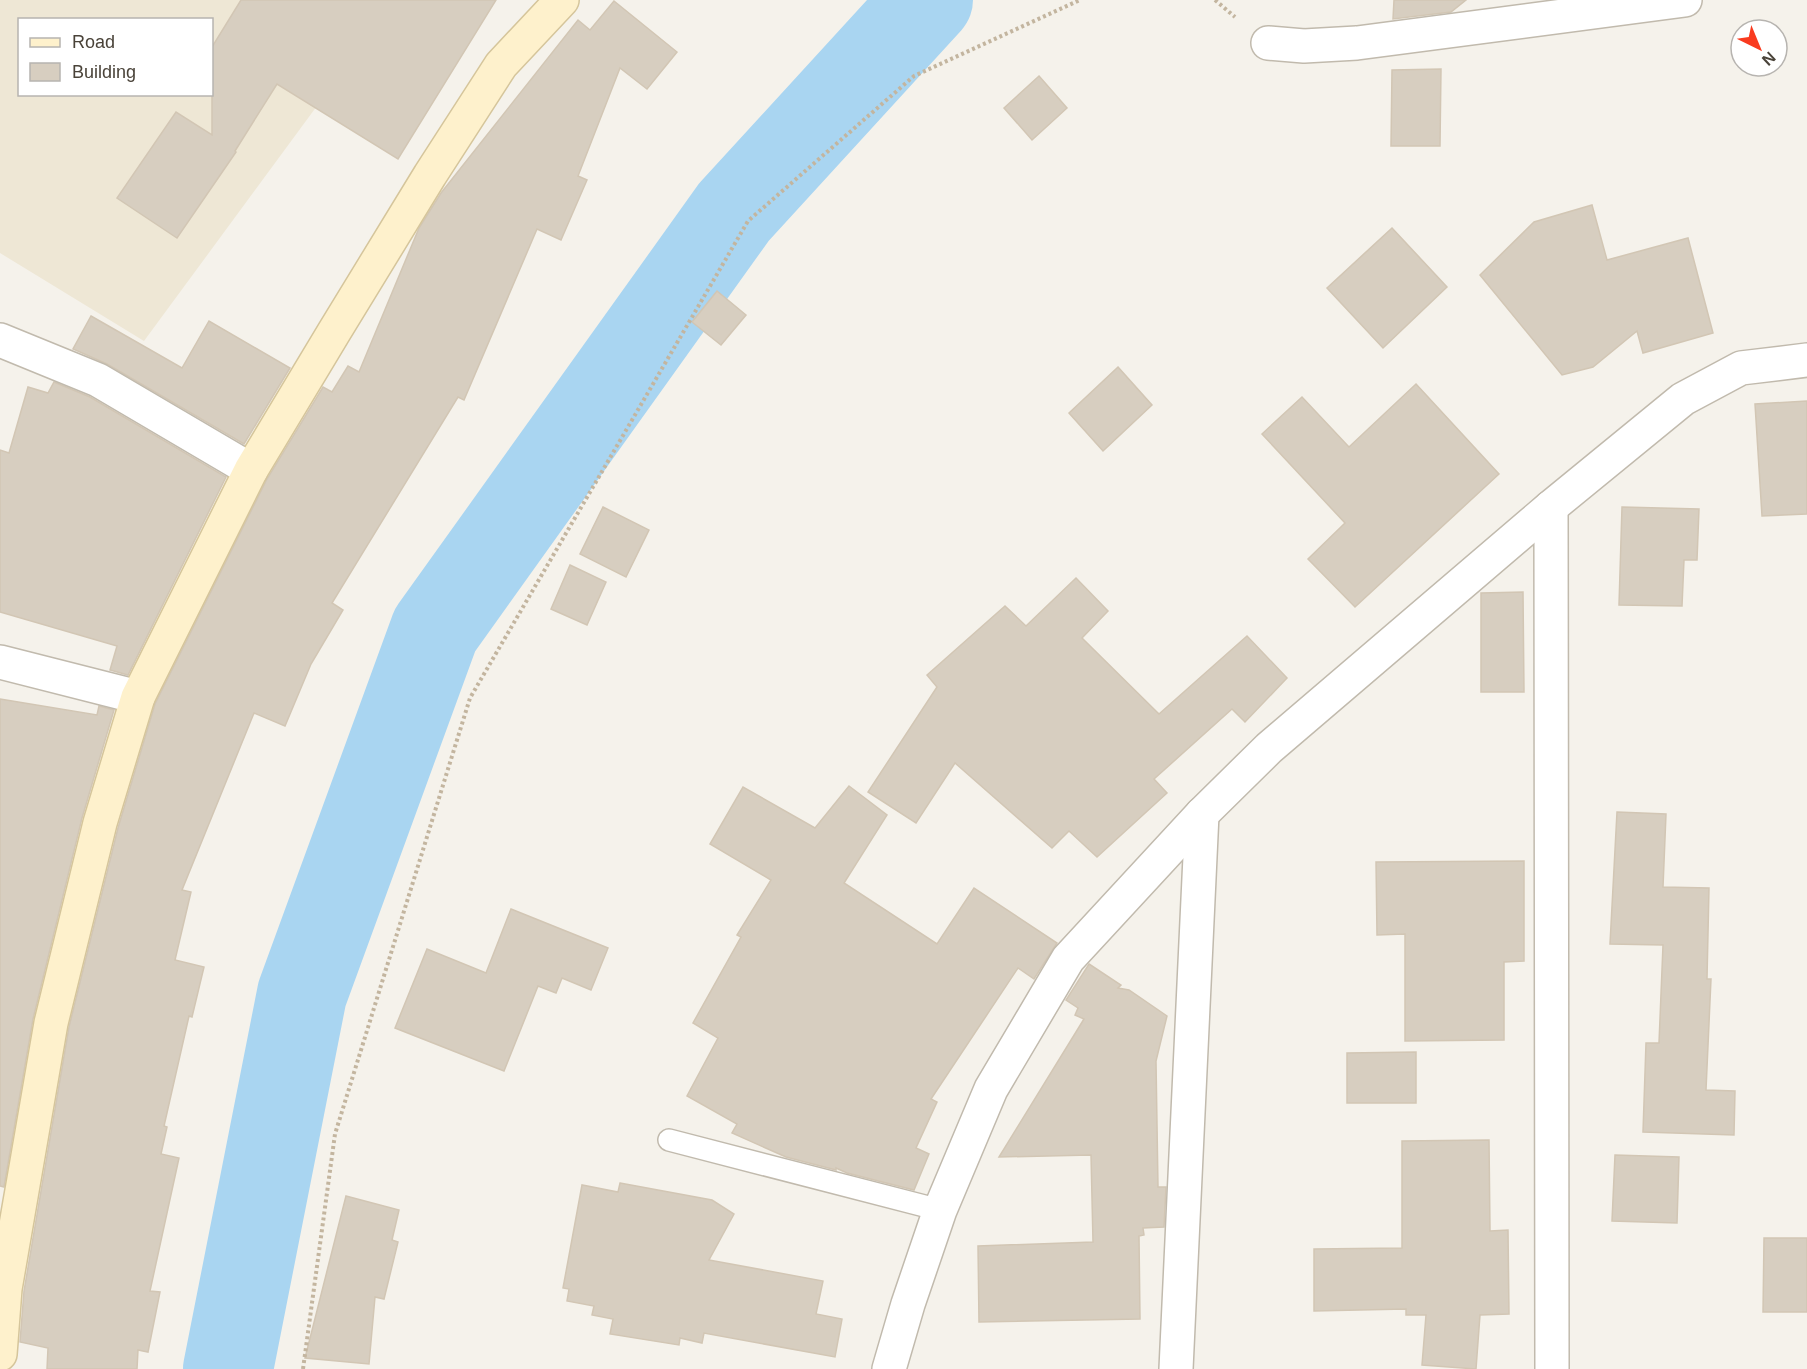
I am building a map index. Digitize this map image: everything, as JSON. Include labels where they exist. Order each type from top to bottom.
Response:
[{"type":"street","points":[[0,1354],[5,1289],[51,1023],[100,823],[138,697],[251,470],[430,175],[501,65],[562,0]]},
{"type":"street","points":[[1268,43],[1304,46],[1357,43],[1685,0]]},
{"type":"street","points":[[0,340],[98,380],[251,470]]},
{"type":"street","points":[[889,1369],[940,1210],[992,1089],[1068,959],[1202,814],[1269,748],[1551,507],[1683,399],[1741,368],[1807,360]]},
{"type":"street","points":[[1551,507],[1552,1369]]},
{"type":"street","points":[[0,662],[138,697]]},
{"type":"street","points":[[1176,1369],[1202,814]]},
{"type":"lane","points":[[669,1140],[940,1210]]},
{"type":"path","points":[[303,1369],[335,1134],[470,698],[748,221],[914,76],[1080,0]]},
{"type":"shaded area","points":[[0,0],[395,0],[144,341],[0,253]]},
{"type":"building","points":[[241,0],[496,0],[398,159],[277,84],[236,152],[177,238],[117,198],[176,112],[212,135],[213,45]]},
{"type":"building","points":[[1394,0],[1466,0],[1451,12],[1393,19]]},
{"type":"building","points":[[614,1],[677,52],[647,89],[620,68],[578,176],[587,180],[561,240],[537,229],[464,400],[458,397],[332,603],[343,610],[311,664],[285,726],[254,713],[182,890],[191,892],[175,960],[204,967],[192,1017],[189,1016],[164,1126],[167,1127],[161,1154],[179,1158],[150,1291],[160,1292],[148,1352],[138,1350],[137,1369],[47,1369],[48,1348],[20,1342],[24,1291],[69,1027],[118,828],[155,704],[267,479],[323,387],[332,392],[348,366],[359,372],[419,228],[441,193],[578,20],[590,30]]},
{"type":"building","points":[[1441,69],[1440,146],[1391,146],[1392,70]]},
{"type":"building","points":[[1039,76],[1067,108],[1032,140],[1004,108]]},
{"type":"building","points":[[1592,205],[1607,260],[1688,238],[1713,333],[1643,353],[1637,331],[1593,367],[1562,375],[1480,275],[1534,222]]},
{"type":"building","points":[[1392,228],[1447,287],[1383,348],[1327,288]]},
{"type":"building","points":[[717,291],[746,315],[721,345],[692,322]]},
{"type":"building","points":[[91,316],[182,368],[209,321],[290,368],[244,444],[107,364],[73,349]]},
{"type":"building","points":[[1118,367],[1152,405],[1103,451],[1069,413]]},
{"type":"building","points":[[54,382],[90,397],[226,477],[128,675],[110,670],[117,646],[0,612],[0,450],[9,453],[28,387],[48,393]]},
{"type":"building","points":[[1416,384],[1499,474],[1355,607],[1308,559],[1345,523],[1262,434],[1302,397],[1349,447]]},
{"type":"building","points":[[1807,401],[1807,514],[1762,516],[1755,404]]},
{"type":"building","points":[[603,507],[649,530],[626,577],[580,554]]},
{"type":"building","points":[[1622,507],[1699,509],[1697,560],[1684,560],[1682,606],[1619,605]]},
{"type":"building","points":[[570,565],[606,582],[587,625],[551,609]]},
{"type":"building","points":[[1076,578],[1108,611],[1082,638],[1159,714],[1247,636],[1287,678],[1245,722],[1232,709],[1154,779],[1167,793],[1097,857],[1069,831],[1052,848],[955,763],[916,823],[868,792],[937,687],[927,675],[1005,606],[1026,626]]},
{"type":"building","points":[[1523,592],[1524,692],[1481,692],[1481,593]]},
{"type":"building","points":[[0,699],[97,715],[99,706],[114,710],[82,818],[33,1019],[4,1187],[0,1186]]},
{"type":"building","points":[[849,786],[887,815],[844,883],[937,944],[974,888],[1057,943],[1034,979],[1018,968],[931,1099],[937,1102],[916,1148],[929,1154],[914,1190],[847,1173],[836,1168],[836,1170],[786,1157],[732,1133],[737,1124],[687,1096],[718,1038],[693,1023],[741,937],[737,935],[771,880],[710,844],[743,787],[815,828]]},
{"type":"building","points":[[1617,812],[1666,814],[1663,887],[1709,888],[1707,979],[1711,979],[1706,1090],[1735,1091],[1734,1135],[1643,1132],[1646,1043],[1659,1043],[1663,945],[1610,944]]},
{"type":"building","points":[[1524,861],[1524,961],[1504,962],[1504,1040],[1405,1041],[1405,934],[1377,935],[1376,862]]},
{"type":"building","points":[[511,909],[608,948],[591,990],[562,978],[556,993],[538,986],[504,1071],[395,1028],[427,949],[486,973]]},
{"type":"building","points":[[1089,964],[1121,985],[1118,988],[1129,990],[1167,1016],[1156,1061],[1158,1187],[1166,1187],[1164,1227],[1143,1228],[1144,1235],[1139,1236],[1140,1319],[979,1322],[978,1246],[1093,1242],[1091,1155],[999,1157],[1084,1019],[1075,1015],[1078,1008],[1066,1000]]},
{"type":"building","points":[[1416,1052],[1416,1103],[1347,1103],[1347,1053]]},
{"type":"building","points":[[1489,1140],[1490,1231],[1508,1230],[1509,1314],[1480,1315],[1476,1369],[1422,1365],[1426,1315],[1406,1315],[1406,1309],[1314,1311],[1314,1249],[1402,1248],[1402,1141]]},
{"type":"building","points":[[1615,1155],[1679,1157],[1677,1223],[1612,1221]]},
{"type":"building","points":[[620,1183],[712,1200],[734,1214],[709,1260],[823,1281],[816,1314],[842,1319],[835,1357],[704,1333],[702,1343],[680,1338],[679,1345],[610,1334],[613,1319],[592,1315],[594,1306],[567,1301],[569,1289],[563,1288],[582,1185],[618,1192]]},
{"type":"building","points":[[346,1196],[399,1210],[392,1240],[398,1242],[384,1299],[375,1297],[369,1364],[305,1358]]},
{"type":"building","points":[[1764,1238],[1807,1238],[1807,1312],[1763,1312]]},
{"type":"waterway","points":[[228,1369],[302,994],[435,630],[734,212],[928,0]]}]
